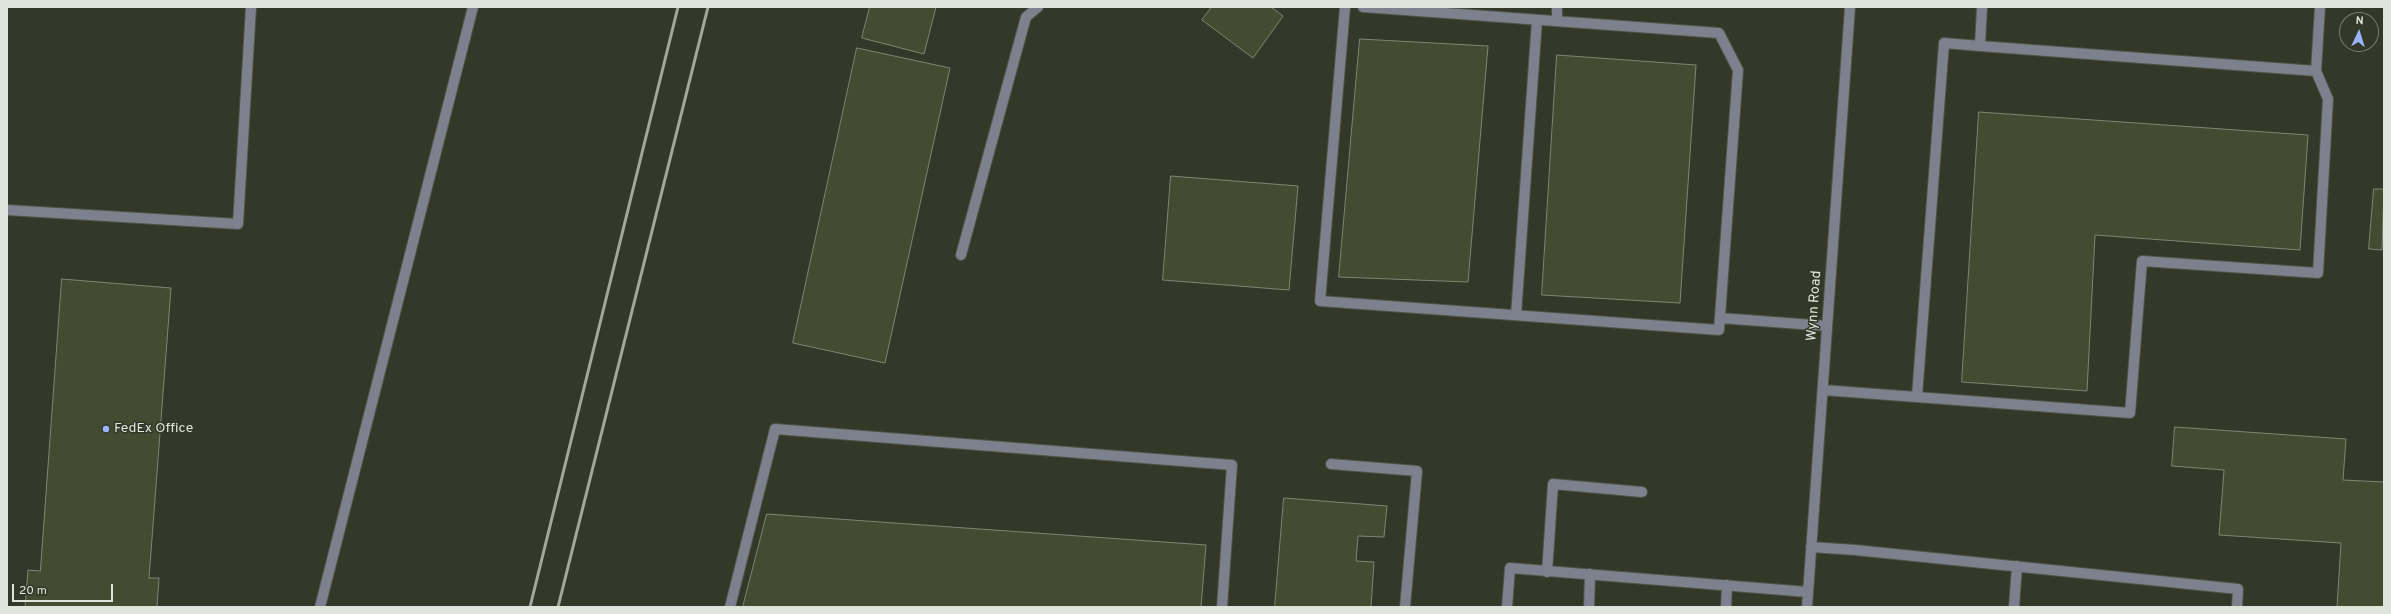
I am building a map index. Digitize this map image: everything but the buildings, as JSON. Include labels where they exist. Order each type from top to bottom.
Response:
[{"type":"street","points":[[7,210],[238,224],[251,7]]},
{"type":"street","points":[[320,607],[473,7]]},
{"type":"street","points":[[961,255],[1026,17],[1038,7]]},
{"type":"street","points":[[1345,7],[1320,301],[1719,330],[1738,70],[1720,33],[1363,7]]},
{"type":"street","points":[[1557,7],[1557,21]]},
{"type":"street","name":"Wynn Road","points":[[1807,607],[1850,7]]},
{"type":"street","points":[[1980,46],[1982,7]]},
{"type":"street","points":[[1823,390],[2130,413],[2142,261],[2318,273],[2328,98],[2316,71],[2320,7]]},
{"type":"street","points":[[1516,315],[1537,20]]},
{"type":"street","points":[[1917,396],[1944,43],[2316,71]]},
{"type":"street","points":[[1720,318],[1827,326]]},
{"type":"street","points":[[730,607],[775,429],[1232,465],[1222,607]]},
{"type":"street","points":[[1331,464],[1417,471],[1405,607]]},
{"type":"street","points":[[1547,572],[1553,484],[1642,492]]},
{"type":"street","points":[[1811,547],[2017,566],[2238,589],[2237,607]]},
{"type":"street","points":[[2014,607],[2017,566]]},
{"type":"street","points":[[1507,607],[1510,568],[1808,592]]},
{"type":"street","points":[[1589,607],[1590,574]]},
{"type":"street","points":[[1726,607],[1727,585]]},
{"type":"railway","points":[[530,607],[678,7]]},
{"type":"railway","points":[[558,607],[708,7]]},
{"type":"place","name":"FedEx Office","points":[[106,429]]}]
